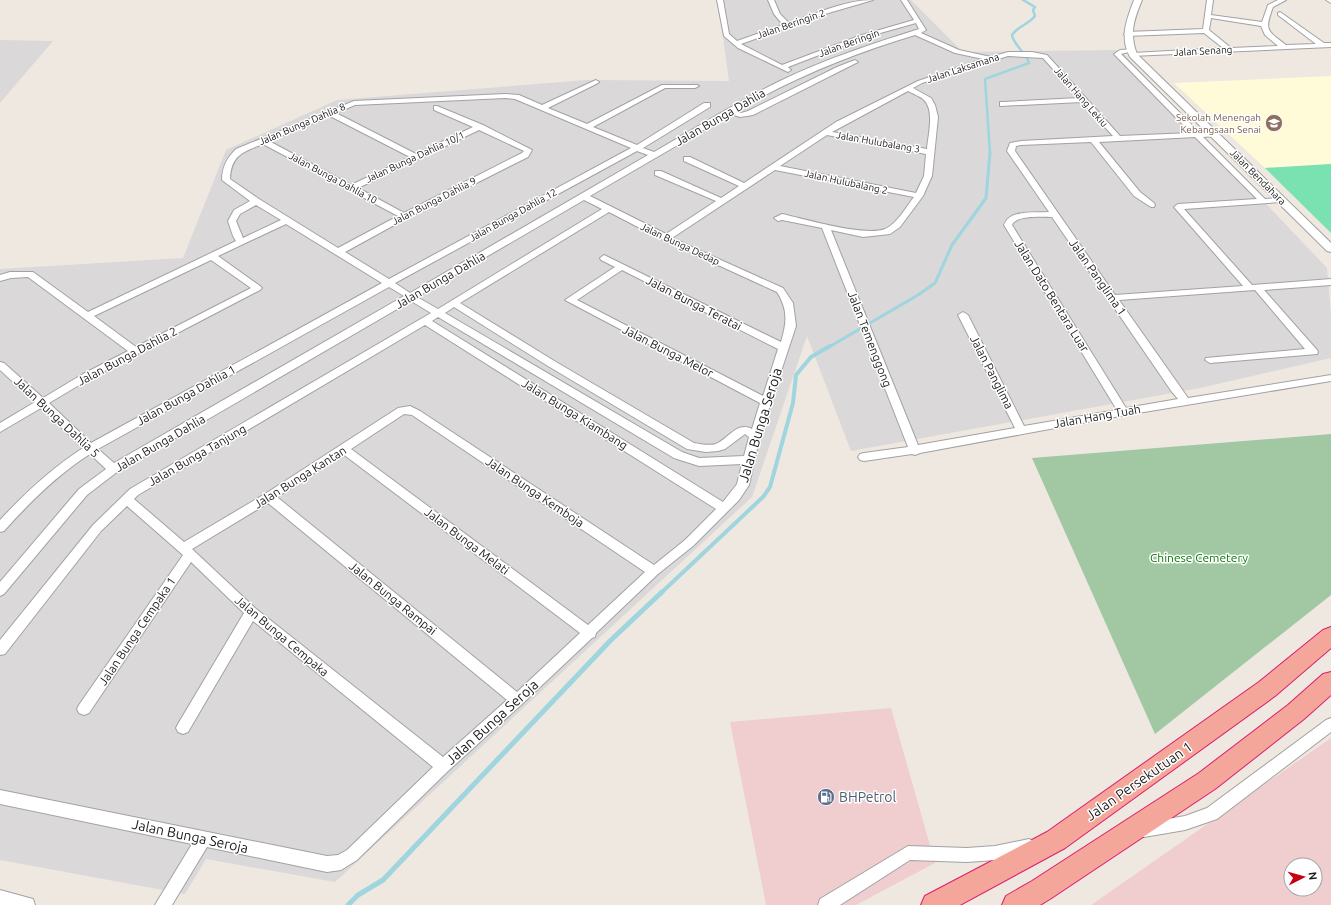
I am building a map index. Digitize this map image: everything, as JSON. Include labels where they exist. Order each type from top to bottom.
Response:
[{"type":"highway","name":"Jalan Persekutuan 1","points":[[934,905],[1056,840],[1268,689],[1331,636]]},
{"type":"highway","points":[[1015,905],[1041,890],[1207,781],[1296,712],[1331,681]]},
{"type":"street","points":[[720,0],[726,35],[736,44],[797,74]]},
{"type":"street","points":[[771,0],[777,16],[781,22],[787,25]]},
{"type":"street","points":[[843,0],[851,5]]},
{"type":"street","name":"Jalan Beringin 2","points":[[736,44],[823,13],[870,0]]},
{"type":"street","points":[[904,0],[923,29],[918,32]]},
{"type":"street","points":[[1138,0],[1127,34],[1132,53],[1122,51],[1117,54],[1263,202]]},
{"type":"street","points":[[1206,31],[1210,0]]},
{"type":"street","points":[[1283,0],[1270,6],[1264,24],[1265,30],[1284,47]]},
{"type":"street","points":[[1280,14],[1323,46]]},
{"type":"street","points":[[1208,16],[1264,24]]},
{"type":"street","name":"Jalan Beringin","points":[[782,67],[864,36],[917,21]]},
{"type":"street","points":[[1127,34],[1206,31],[1229,50]]},
{"type":"street","points":[[918,32],[957,52],[990,58]]},
{"type":"street","name":"Jalan Bunga Dahlia","points":[[0,591],[83,492],[113,469],[729,111],[797,74],[880,43],[918,32]]},
{"type":"street","name":"Jalan Senang","points":[[1132,53],[1331,45]]},
{"type":"street","name":"Jalan Bendahara","points":[[1132,53],[1331,249]]},
{"type":"street","name":"Jalan Laksamana","points":[[666,238],[840,124],[920,82],[990,58],[1008,54],[1032,54],[1044,56]]},
{"type":"street","name":"Jalan Hang Lekiu","points":[[1044,56],[1118,138]]},
{"type":"street","points":[[729,111],[740,115],[750,114],[839,68],[855,62]]},
{"type":"street","points":[[542,108],[596,82]]},
{"type":"street","points":[[587,127],[664,86],[695,86]]},
{"type":"street","points":[[778,218],[782,217],[863,234],[880,234],[887,232],[897,225],[919,196],[928,176],[934,116],[931,105],[923,96],[909,89]]},
{"type":"street","name":"Jalan Bunga Dahlia 8","points":[[654,155],[516,97],[505,96],[354,103],[263,141],[234,155],[226,171],[226,180],[256,201],[411,297],[678,455],[699,462],[749,460]]},
{"type":"street","points":[[1003,104],[1084,100]]},
{"type":"street","name":"Jalan Bunga Dahlia 12","points":[[389,283],[637,148],[707,105]]},
{"type":"street","points":[[437,108],[480,127]]},
{"type":"street","points":[[330,112],[416,157]]},
{"type":"street","name":"Jalan Bunga Dahlia 9","points":[[338,252],[404,216],[525,155],[528,150],[480,127]]},
{"type":"street","name":"Jalan Bunga Dahlia 10/1","points":[[351,188],[480,127]]},
{"type":"street","name":"Jalan Hulubalang 3","points":[[826,133],[930,152]]},
{"type":"street","points":[[1093,140],[1214,134]]},
{"type":"street","points":[[1093,140],[1137,194],[1150,206]]},
{"type":"street","name":"Jalan Panglima 1","points":[[1093,140],[1021,143],[1013,145],[1011,151],[1176,390],[1186,402]]},
{"type":"street","name":"Jalan Bunga Dahlia 10","points":[[263,141],[404,216]]},
{"type":"street","points":[[687,159],[745,186]]},
{"type":"street","name":"Jalan Hulubalang 2","points":[[773,167],[919,196]]},
{"type":"street","points":[[658,173],[722,201]]},
{"type":"street","name":"Jalan Bunga Dedap","points":[[585,196],[666,238],[777,289]]},
{"type":"street","points":[[1210,360],[1313,352],[1178,207],[1281,200]]},
{"type":"street","points":[[242,242],[237,236],[232,221],[237,212],[256,201]]},
{"type":"street","name":"Jalan Bunga Tanjung","points":[[0,650],[97,528],[134,492],[425,321],[608,209]]},
{"type":"street","name":"Jalan Dato Bentara Luar","points":[[1055,214],[1017,216],[1010,220],[1008,225],[1123,412]]},
{"type":"street","points":[[87,316],[288,220]]},
{"type":"street","name":"Jalan Temenggong","points":[[826,227],[866,331],[915,451]]},
{"type":"street","name":"Jalan Bunga Dahlia 2","points":[[0,428],[87,376],[257,288],[212,256]]},
{"type":"street","name":"Jalan Bunga Teratai","points":[[604,258],[784,348]]},
{"type":"street","name":"Jalan Bunga Melor","points":[[621,267],[570,300],[765,401]]},
{"type":"street","points":[[0,278],[10,275],[30,274],[135,351]]},
{"type":"street","points":[[1112,298],[1331,282]]},
{"type":"street","name":"Jalan Bunga Dahlia 1","points":[[0,528],[20,505],[70,460],[389,283]]},
{"type":"street","name":"Jalan Bunga Seroja","points":[[0,797],[326,864],[341,862],[352,855],[443,766],[590,633],[654,571],[689,543],[735,497],[742,485],[765,401],[784,348],[790,326],[790,312],[788,303],[780,290],[777,289]]},
{"type":"street","points":[[453,303],[552,364],[692,446],[709,448],[720,446],[736,433],[746,430],[755,435]]},
{"type":"street","name":"Jalan Panglima","points":[[963,315],[1022,430]]},
{"type":"street","name":"Jalan Bunga Kiambang","points":[[425,321],[724,508]]},
{"type":"street","name":"Jalan Bunga Dahlia 5","points":[[0,365],[42,402],[63,424],[113,469]]},
{"type":"street","name":"Jalan Hang Tuah","points":[[864,457],[915,451],[1123,412],[1331,378]]},
{"type":"street","name":"Jalan Bunga Kantan","points":[[187,551],[402,410],[410,410],[416,413]]},
{"type":"street","name":"Jalan Bunga Kemboja","points":[[416,413],[654,571]]},
{"type":"street","name":"Jalan Bunga Melati","points":[[344,449],[590,633]]},
{"type":"street","name":"Jalan Bunga Rampai","points":[[269,497],[517,700]]},
{"type":"street","name":"Jalan Bunga Cempaka","points":[[127,499],[187,551],[251,612],[443,766]]},
{"type":"street","name":"Jalan Bunga Cempaka 1","points":[[84,708],[187,551]]},
{"type":"street","points":[[183,728],[251,612]]},
{"type":"street","points":[[1129,832],[1185,823],[1212,814],[1331,724]]},
{"type":"street","points":[[163,905],[203,839]]},
{"type":"street","points":[[826,905],[908,853],[967,856],[995,853],[1056,840]]},
{"type":"street","points":[[0,898],[27,905]]},
{"type":"shaded area","points":[[718,0],[911,0],[963,52],[1120,50],[1327,268],[1331,314],[1331,358],[1200,388],[851,451],[807,336],[752,497],[335,882],[206,859],[185,894],[0,860],[0,269],[183,258],[226,150],[337,100],[587,80],[729,81]]},
{"type":"shaded area","points":[[0,40],[53,41],[0,103]]},
{"type":"shaded area","name":"Sekolah Menengah Kebangsaan Senai","points":[[1331,76],[1331,164],[1265,168],[1174,83]]},
{"type":"shaded area","points":[[891,708],[935,863],[856,905],[766,905],[730,722]]},
{"type":"shaded area","points":[[1331,738],[1331,905],[1091,905]]},
{"type":"green space","points":[[1331,164],[1331,233],[1265,168]]},
{"type":"green space","name":"Chinese Cemetery","points":[[1331,434],[1331,595],[1155,734],[1032,458]]},
{"type":"waterway","points":[[990,152],[985,79],[1029,63],[1013,39],[1012,35],[1017,29],[1035,16],[1033,10],[1035,7],[1023,0]]},
{"type":"waterway","points":[[829,347],[918,295],[935,283],[952,245],[986,198],[990,152]]},
{"type":"waterway","points":[[661,593],[763,497],[770,487],[793,403],[796,375],[811,357],[830,346]]},
{"type":"waterway","points":[[348,905],[358,895],[383,880],[611,640],[662,592]]},
{"type":"place","name":"Sekolah Menengah Kebangsaan Senai","points":[[1274,123]]},
{"type":"place","name":"BHPetrol","points":[[826,797]]}]
